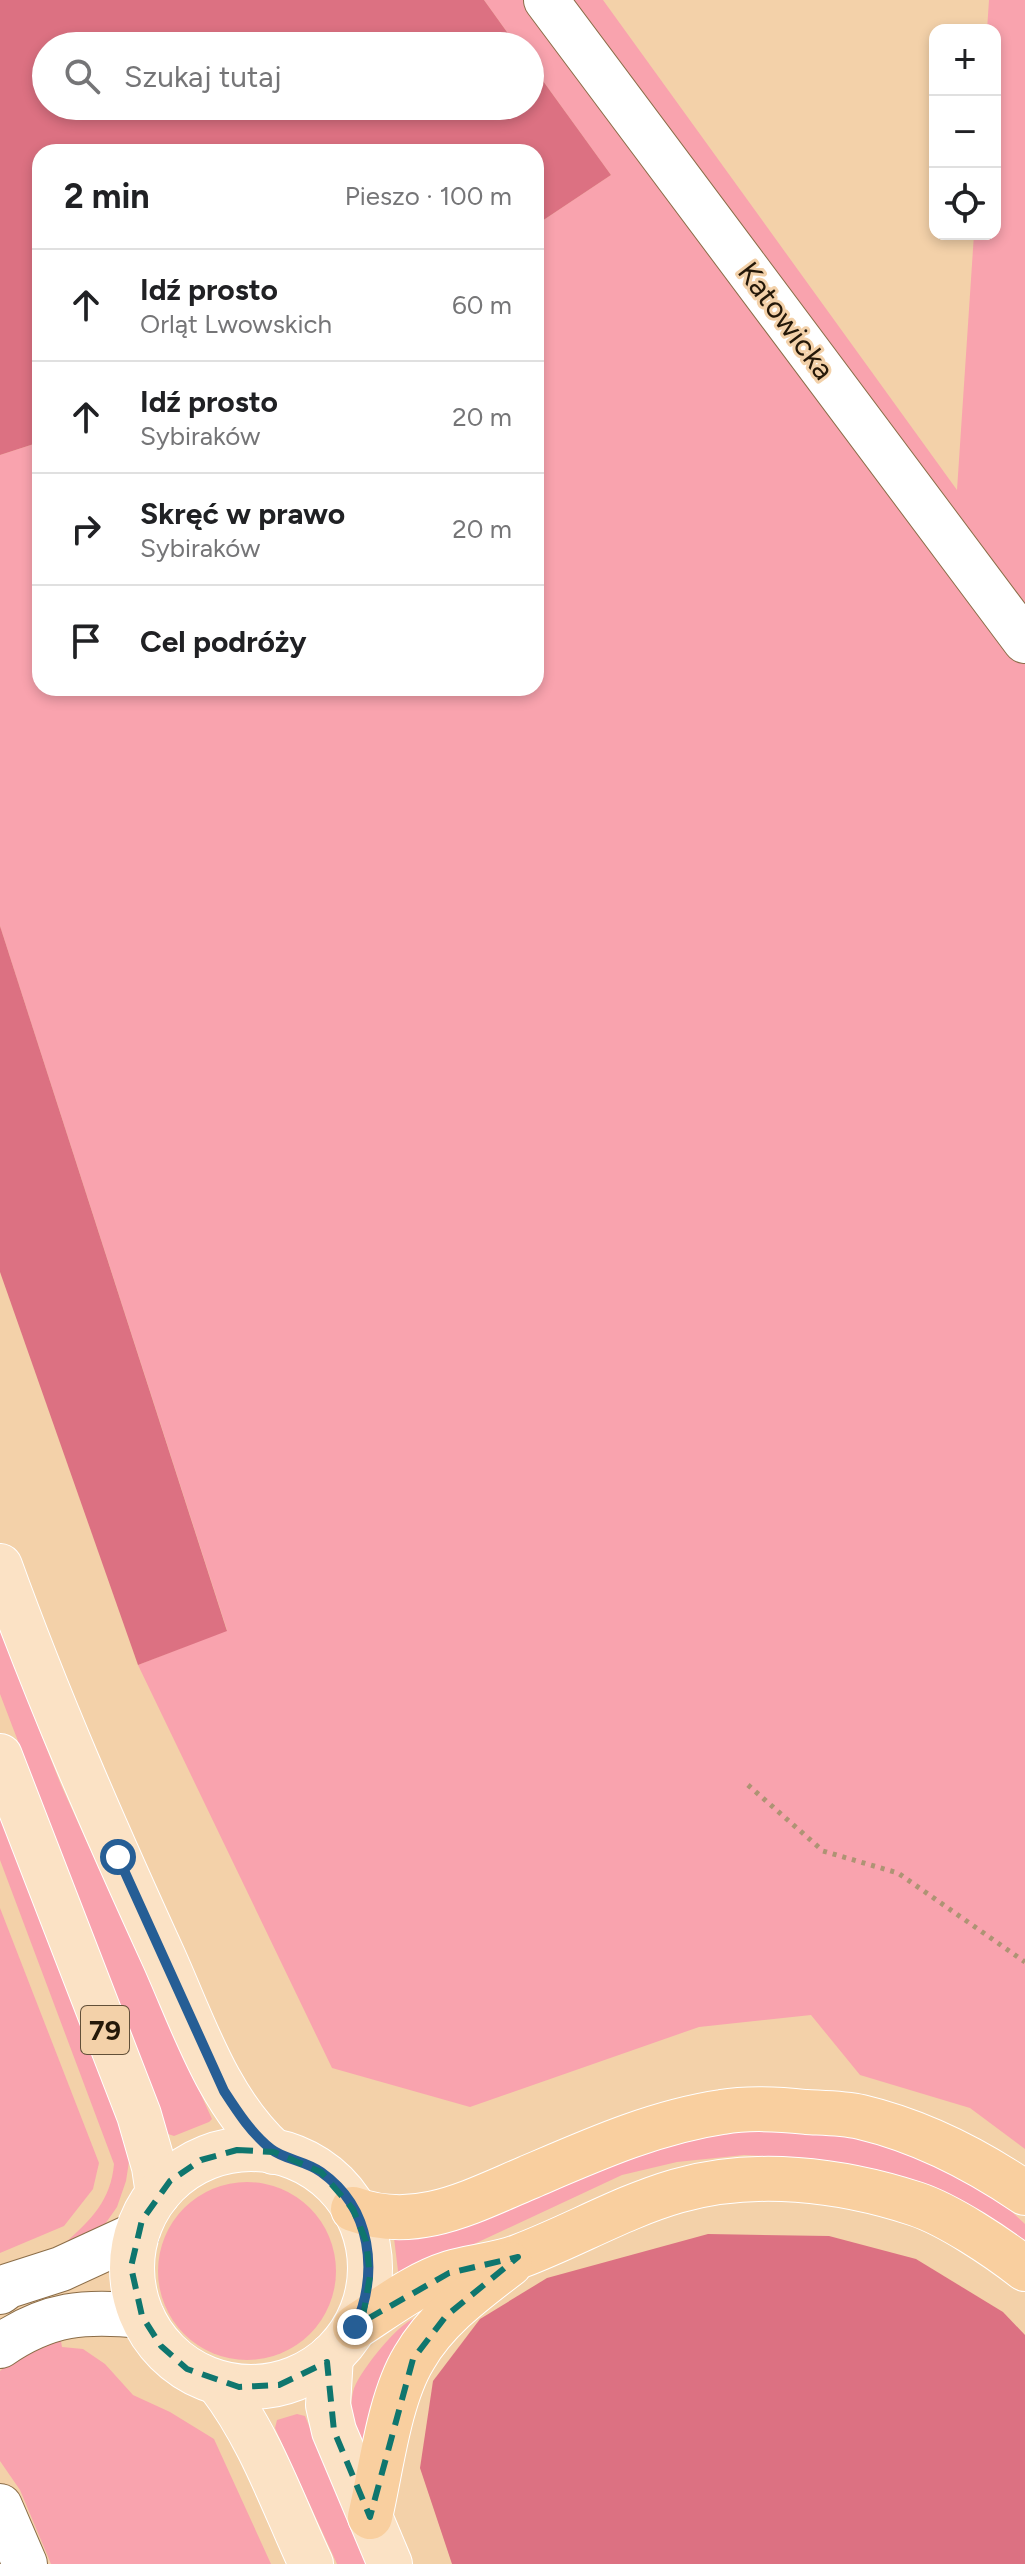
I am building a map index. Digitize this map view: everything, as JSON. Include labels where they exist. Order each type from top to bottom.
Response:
[{"type":"highway","points":[[353,2209],[389,2218],[429,2215],[662,2126],[723,2112],[775,2109],[859,2116],[920,2135],[978,2162],[1025,2193]]},
{"type":"highway","points":[[343,2341],[423,2284],[449,2273],[518,2257],[605,2218],[676,2192],[717,2182],[784,2179],[844,2186],[918,2205],[996,2247],[1025,2269]]},
{"type":"highway","points":[[370,2517],[391,2423],[413,2359],[446,2316],[518,2257]]},
{"type":"main road","points":[[0,1566],[55,1710],[224,2091],[259,2138],[274,2152]]},
{"type":"main road","name":"79","points":[[0,1756],[139,2115],[154,2167],[158,2194]]},
{"type":"main road","points":[[343,2341],[315,2369],[279,2385],[239,2387],[219,2384],[187,2369],[173,2359],[150,2332],[136,2300],[131,2267],[137,2234],[149,2206],[185,2169],[210,2157],[237,2150],[290,2156],[321,2172],[344,2195],[366,2241],[370,2276],[364,2302],[343,2341],[328,2405],[334,2431],[390,2564]]},
{"type":"main road","points":[[219,2384],[236,2405],[248,2428],[311,2564]]},
{"type":"lane","name":"Katowicka","points":[[546,0],[1025,641]]},
{"type":"lane","points":[[0,2292],[8,2286],[61,2269],[137,2234]]},
{"type":"lane","points":[[0,2346],[25,2329],[73,2314],[103,2312],[142,2316]]},
{"type":"path","points":[[748,1785],[823,1851],[898,1873],[1025,1962]]},
{"type":"highlighted area","points":[[237,2150],[274,2152],[321,2172],[353,2209],[366,2241],[370,2276],[362,2322],[449,2273],[518,2257],[446,2316],[413,2359],[370,2517],[334,2431],[327,2362],[279,2385],[239,2387],[187,2369],[161,2346],[142,2316],[131,2267],[142,2220],[170,2181],[201,2160]]},
{"type":"shaded area","points":[[0,0],[484,0],[507,32],[32,32],[32,120],[544,120],[544,82],[611,175],[544,220],[544,144],[32,144],[32,445],[0,455]]},
{"type":"shaded area","points":[[484,0],[603,0],[957,490],[974,240],[1001,240],[1001,24],[987,24],[989,0],[1025,0],[1025,2149],[970,2108],[860,2075],[811,2015],[699,2027],[470,2107],[332,2068],[138,1665],[227,1630],[0,926],[0,455],[32,445],[32,696],[544,696],[544,220],[611,175],[544,82],[544,32],[507,32]]},
{"type":"shaded area","points":[[0,926],[227,1631],[138,1665],[0,1272]]},
{"type":"shaded area","points":[[0,1631],[61,1785],[212,2119],[174,2136],[168,2134],[0,1694]]},
{"type":"shaded area","points":[[0,1811],[130,2155],[126,2181],[117,2207],[103,2227],[69,2253],[65,2243],[104,2199],[114,2164],[0,1860]]},
{"type":"shaded area","points":[[0,1908],[99,2163],[93,2189],[64,2226],[0,2253]]},
{"type":"shaded area","points":[[739,2129],[851,2136],[904,2152],[951,2172],[1002,2203],[1025,2224],[1025,2242],[890,2176],[810,2158],[744,2155],[677,2162],[622,2175],[399,2279],[394,2238],[429,2237],[464,2227],[617,2161],[684,2139]]},
{"type":"shaded area","points":[[247,2182],[281,2188],[310,2208],[330,2237],[336,2271],[330,2305],[310,2334],[281,2354],[247,2360],[213,2354],[184,2334],[164,2305],[158,2271],[164,2237],[184,2208],[213,2188]]},
{"type":"shaded area","points":[[708,2234],[829,2236],[916,2259],[1003,2312],[1025,2335],[1025,2564],[452,2564],[420,2468],[433,2381],[480,2319],[547,2278]]},
{"type":"shaded area","points":[[430,2316],[372,2463],[353,2420],[352,2401],[356,2384],[369,2363],[396,2332],[411,2320]]},
{"type":"shaded area","points":[[60,2336],[62,2347],[83,2349],[105,2364],[133,2395],[170,2412],[214,2439],[271,2564],[51,2564],[20,2490],[0,2461],[0,2371],[23,2349]]},
{"type":"shaded area","points":[[297,2414],[305,2416],[366,2564],[337,2564],[275,2428],[277,2420]]},
{"type":"route","points":[[118,1857],[224,2091],[259,2138],[274,2152],[306,2163],[333,2183],[361,2224],[370,2276],[355,2327]]}]
